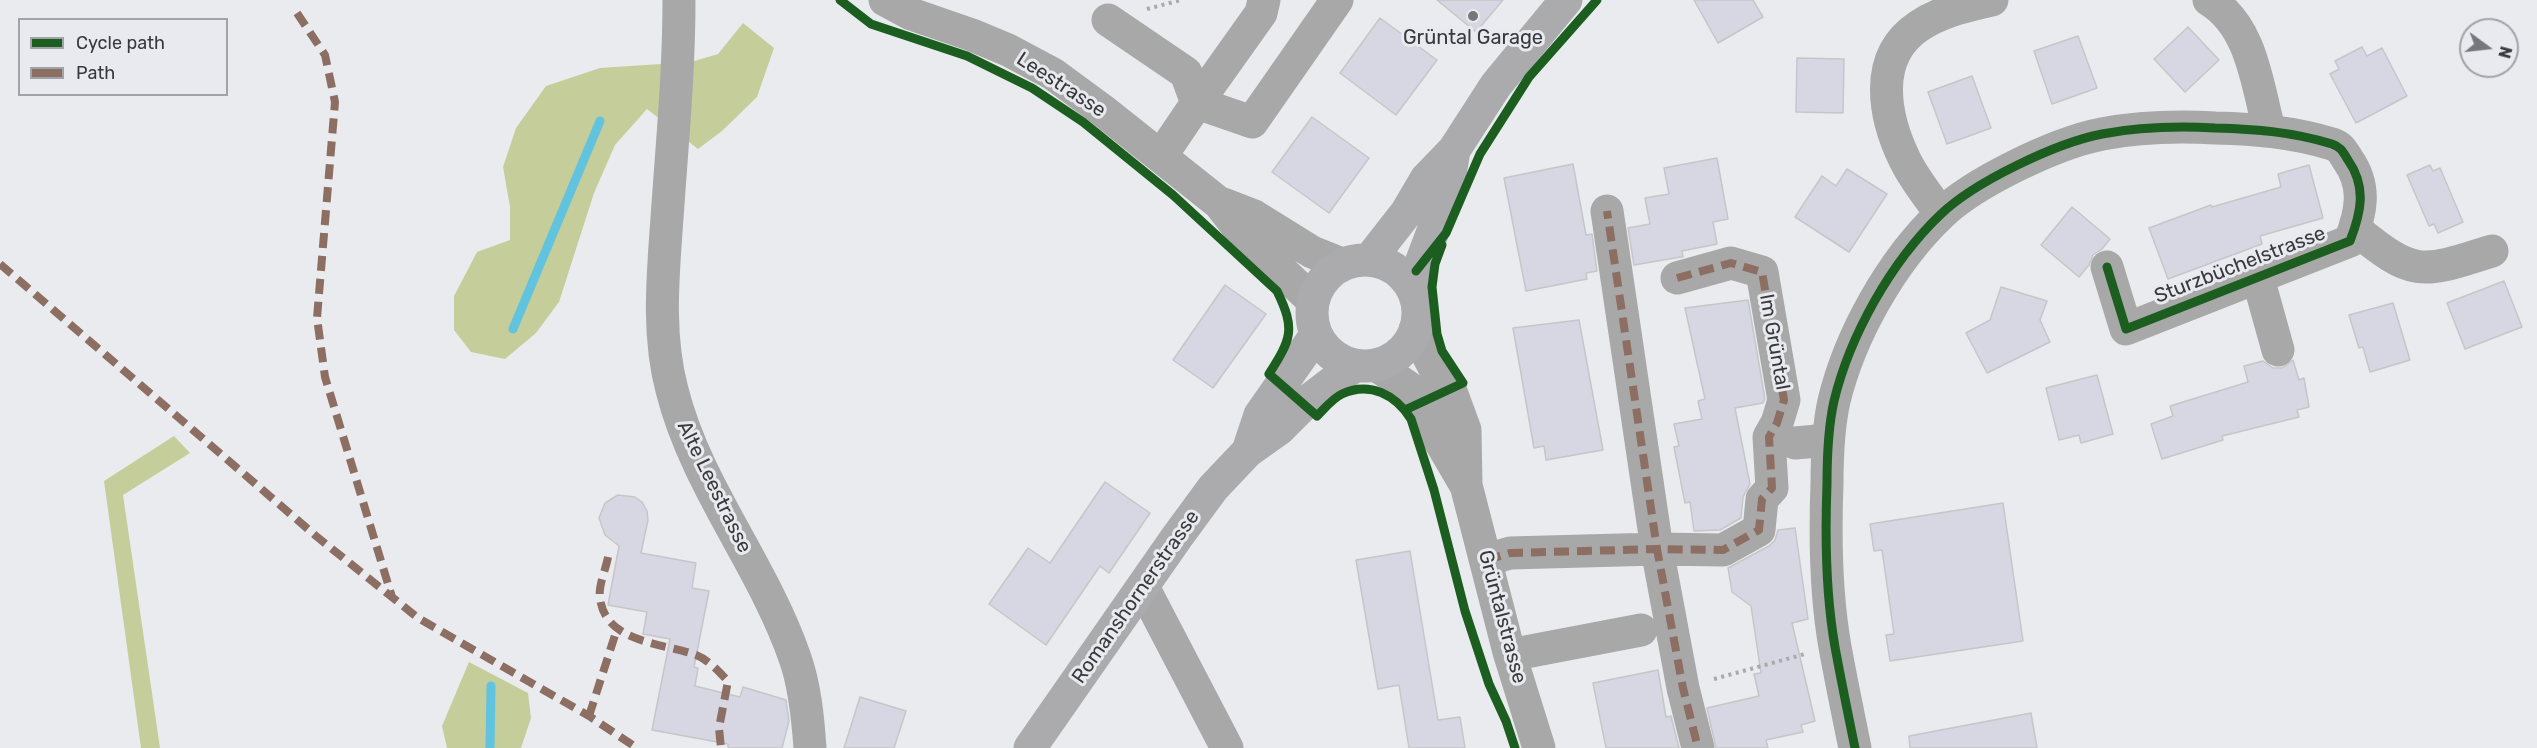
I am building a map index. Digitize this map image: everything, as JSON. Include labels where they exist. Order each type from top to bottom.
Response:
[{"type":"main road","points":[[1356,262],[1395,268],[1412,287],[1417,301],[1418,316],[1409,343],[1400,353],[1365,366],[1338,360],[1325,349],[1316,335],[1311,318],[1312,300],[1323,279],[1356,262],[1406,213],[1426,179],[1454,150],[1497,85],[1566,0]]},
{"type":"main road","points":[[1412,287],[1416,271],[1447,194],[1454,150]]},
{"type":"main road","name":"Romanshornerstrasse","points":[[1248,451],[1260,415],[1316,335]]},
{"type":"main road","name":"Romanshornerstrasse","points":[[1030,748],[1214,488],[1248,451],[1279,429],[1304,404],[1365,366]]},
{"type":"street","name":"Alte Leestrasse","points":[[679,0],[679,45],[663,285],[663,344],[672,389],[685,433],[771,600],[796,660],[808,722],[810,748]]},
{"type":"street","name":"Leestrasse","points":[[885,0],[911,14],[1008,50],[1053,74],[1219,203],[1243,234],[1312,300]]},
{"type":"street","points":[[1161,156],[1261,13],[1264,0]]},
{"type":"street","points":[[1197,103],[1252,122],[1337,0]]},
{"type":"street","points":[[1941,214],[1905,160],[1886,106],[1886,82],[1891,59],[1898,47],[1918,27],[1950,10],[1992,0]]},
{"type":"street","points":[[2210,0],[2224,9],[2239,30],[2250,53],[2268,129]]},
{"type":"street","points":[[1108,20],[1186,73],[1197,103]]},
{"type":"street","points":[[1855,748],[1835,645],[1826,518],[1828,440],[1834,401],[1871,307],[1896,266],[1941,214],[1982,185],[2013,168],[2058,147],[2102,134],[2175,126],[2268,129],[2309,137],[2340,147],[2353,167],[2362,192],[2355,229],[2390,257],[2406,266],[2426,268],[2449,265],[2492,251]]},
{"type":"street","name":"Leestrasse","points":[[1219,203],[1254,216],[1312,252],[1356,262]]},
{"type":"street","points":[[1607,211],[1630,298],[1657,549],[1683,688],[1698,748]]},
{"type":"street","name":"Sturzbüchelstrasse","points":[[2107,267],[2126,329],[2350,241],[2355,229]]},
{"type":"street","name":"Im Grüntal","points":[[1486,560],[1510,553],[1657,549],[1723,550],[1759,530],[1762,499],[1772,488],[1769,437],[1777,423],[1784,400],[1762,272],[1731,263],[1677,278]]},
{"type":"street","points":[[2258,278],[2278,350]]},
{"type":"street","name":"Grüntalstrasse","points":[[1415,330],[1457,405],[1465,430],[1466,485],[1510,655],[1539,748]]},
{"type":"street","name":"Grüntalstrasse","points":[[1365,366],[1408,387],[1423,402],[1437,436],[1466,485]]},
{"type":"street","points":[[1795,443],[1828,440]]},
{"type":"street","points":[[1143,586],[1227,748]]},
{"type":"street","points":[[1510,655],[1641,630]]},
{"type":"path","points":[[1683,688],[1835,645]]},
{"type":"green space","points":[[743,23],[774,48],[757,97],[722,131],[698,149],[647,109],[615,145],[594,193],[559,302],[536,333],[505,359],[471,352],[454,330],[454,296],[477,252],[510,240],[510,207],[503,167],[516,128],[546,86],[600,68],[691,62],[718,54]]},
{"type":"green space","points":[[174,436],[190,453],[123,495],[160,748],[141,748],[104,481]]},
{"type":"green space","points":[[469,662],[528,693],[531,718],[521,748],[447,748],[442,726]]},
{"type":"building","name":"Grüntal Garage","points":[[1437,0],[1503,0],[1476,32]]},
{"type":"building","points":[[1694,0],[1753,0],[1763,17],[1718,43]]},
{"type":"building","points":[[1380,18],[1437,60],[1396,115],[1340,73]]},
{"type":"building","points":[[2188,27],[2219,60],[2185,92],[2154,59]]},
{"type":"building","points":[[2078,36],[2097,88],[2052,104],[2034,51]]},
{"type":"building","points":[[2362,47],[2367,56],[2382,48],[2407,96],[2356,123],[2330,74],[2339,69],[2335,61]]},
{"type":"building","points":[[1797,58],[1844,59],[1843,113],[1796,112]]},
{"type":"building","points":[[1972,76],[1991,128],[1947,144],[1928,92]]},
{"type":"building","points":[[1312,117],[1369,158],[1329,213],[1272,172]]},
{"type":"building","points":[[1717,158],[1728,219],[1713,222],[1717,244],[1682,251],[1683,257],[1634,265],[1628,228],[1650,224],[1645,198],[1669,194],[1664,168]]},
{"type":"building","points":[[1573,164],[1586,235],[1592,234],[1597,271],[1586,273],[1587,279],[1526,291],[1504,178]]},
{"type":"building","points":[[2309,165],[2323,218],[2260,236],[2262,244],[2168,279],[2149,228],[2211,205],[2212,207],[2281,187],[2278,174]]},
{"type":"building","points":[[2430,165],[2433,171],[2440,168],[2463,222],[2438,233],[2434,224],[2429,226],[2407,175]]},
{"type":"building","points":[[1847,169],[1887,194],[1849,252],[1795,217],[1822,176],[1836,186]]},
{"type":"building","points":[[2072,207],[2110,239],[2093,255],[2089,265],[2079,277],[2041,245]]},
{"type":"building","points":[[2504,281],[2522,327],[2465,349],[2447,303]]},
{"type":"building","points":[[1225,285],[1266,314],[1213,388],[1173,360]]},
{"type":"building","points":[[2001,287],[2047,301],[2040,320],[2050,342],[1987,373],[1966,333],[1990,320]]},
{"type":"building","points":[[1748,300],[1765,399],[1763,403],[1735,408],[1750,484],[1743,497],[1741,518],[1720,530],[1694,531],[1690,502],[1685,503],[1674,447],[1679,446],[1674,424],[1702,419],[1698,401],[1705,399],[1685,308]]},
{"type":"building","points":[[2393,303],[2410,360],[2370,372],[2363,347],[2359,348],[2349,315]]},
{"type":"building","points":[[1579,320],[1603,450],[1546,460],[1544,446],[1534,448],[1513,328]]},
{"type":"building","points":[[2293,360],[2299,380],[2304,378],[2309,407],[2297,410],[2299,417],[2222,436],[2223,440],[2162,459],[2151,424],[2173,416],[2170,406],[2248,382],[2244,366],[2263,361],[2273,368],[2282,368]]},
{"type":"building","points":[[2097,375],[2113,434],[2081,443],[2079,435],[2059,440],[2046,388]]},
{"type":"building","points":[[1105,482],[1150,513],[1109,573],[1100,566],[1046,645],[989,604],[1028,548],[1050,563]]},
{"type":"building","points":[[618,495],[635,497],[642,502],[647,511],[648,520],[641,553],[696,563],[692,588],[709,591],[694,667],[698,668],[695,686],[740,697],[743,687],[786,700],[789,721],[782,748],[728,748],[728,744],[652,730],[670,639],[643,634],[647,612],[608,605],[619,546],[605,535],[599,518],[605,503]]},
{"type":"building","points":[[2003,503],[2023,641],[1890,661],[1886,635],[1894,634],[1882,550],[1874,551],[1870,524]]},
{"type":"building","points":[[1795,528],[1808,619],[1792,623],[1815,721],[1801,725],[1803,732],[1766,740],[1768,748],[1716,748],[1707,708],[1759,696],[1754,674],[1761,673],[1751,606],[1732,592],[1728,568],[1769,546],[1775,540],[1778,530]]},
{"type":"building","points":[[1410,551],[1438,720],[1460,717],[1465,748],[1409,748],[1399,685],[1378,689],[1356,560]]},
{"type":"building","points":[[1658,670],[1666,717],[1671,716],[1679,748],[1606,748],[1593,683]]},
{"type":"building","points":[[860,697],[906,711],[894,748],[844,748]]},
{"type":"building","points":[[2031,713],[2037,748],[1910,748],[1909,736]]},
{"type":"waterway","points":[[513,329],[600,121]]},
{"type":"waterway","points":[[490,748],[491,686]]},
{"type":"marked path","points":[[297,13],[325,55],[335,102],[317,318],[325,377],[392,597]]},
{"type":"marked path","points":[[1486,560],[1510,553],[1657,549],[1607,211]]},
{"type":"marked path","points":[[1677,278],[1731,263],[1762,272],[1784,400],[1777,423],[1769,437],[1772,488],[1762,499],[1759,530],[1723,550],[1657,549],[1683,688],[1698,748]]},
{"type":"marked path","points":[[0,264],[316,536],[418,618],[589,716],[637,748]]},
{"type":"marked path","points":[[608,557],[601,583],[600,598],[604,613],[612,624],[638,639],[701,657],[714,666],[728,681],[719,728],[721,748]]},
{"type":"marked path","points":[[589,716],[617,629]]},
{"type":"cycle path","points":[[840,0],[871,24],[967,56],[1032,88],[1083,122],[1173,195],[1277,291],[1289,325],[1286,343],[1269,374],[1317,416],[1339,396],[1352,390],[1372,390],[1398,403],[1411,419],[1434,490],[1465,611],[1489,684],[1506,721],[1515,748]]},
{"type":"cycle path","points":[[1416,271],[1446,233],[1480,154],[1529,77],[1597,0]]},
{"type":"cycle path","points":[[1855,748],[1835,647],[1828,587],[1826,504],[1830,421],[1841,376],[1862,326],[1889,277],[1922,234],[1955,202],[1994,177],[2062,146],[2102,134],[2130,130],[2173,127],[2230,128],[2303,137],[2340,148],[2358,180],[2359,210],[2350,241],[2126,329],[2107,267]]},
{"type":"cycle path","points":[[1405,410],[1463,383],[1442,351],[1437,334],[1432,287],[1435,264],[1442,245]]},
{"type":"place","name":"Grüntal Garage","points":[[1473,16]]}]
